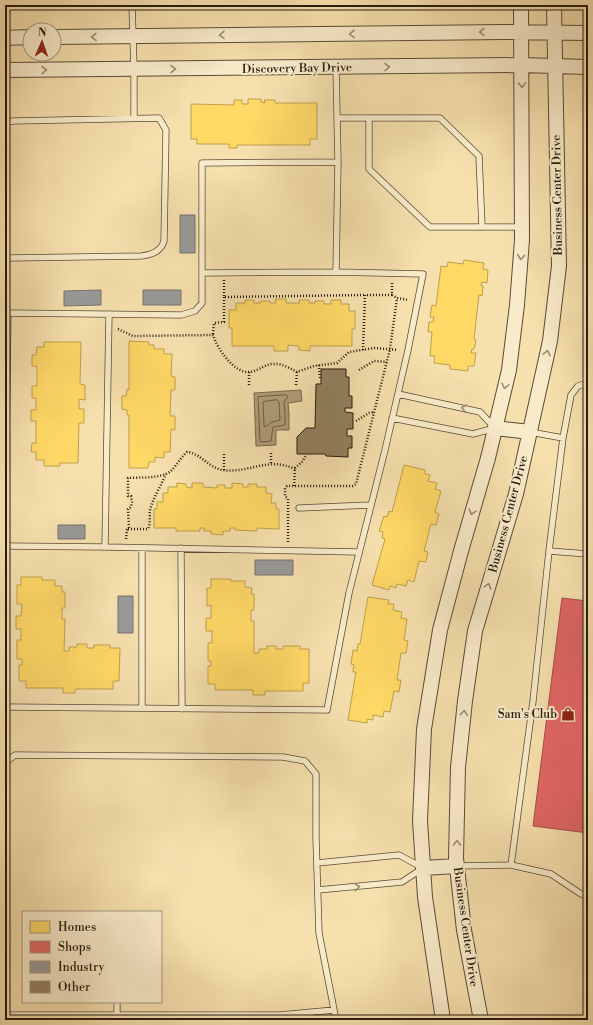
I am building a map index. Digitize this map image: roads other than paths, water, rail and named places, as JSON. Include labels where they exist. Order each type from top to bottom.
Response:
[{"type":"street","points":[[443,1020],[425,897],[423,868],[420,820],[424,729],[440,630],[488,458],[509,370],[517,305],[522,240],[521,5]]},
{"type":"street","name":"Business Center Drive","points":[[481,1020],[464,930],[457,866],[458,767],[465,701],[475,631],[516,494],[550,341],[559,266],[554,5]]},
{"type":"street","points":[[62,37],[521,32],[588,33]]},
{"type":"street","points":[[5,38],[22,37]]},
{"type":"street","name":"Discovery Bay Drive","points":[[5,70],[521,66],[588,67]]},
{"type":"street","points":[[495,428],[530,432]]},
{"type":"street","points":[[423,868],[457,866]]},
{"type":"lane","points":[[132,5],[134,118]]},
{"type":"lane","points":[[336,67],[338,162],[336,272]]},
{"type":"lane","points":[[5,123],[13,121],[159,118],[166,130],[163,246],[155,252],[141,256],[9,258],[5,256]]},
{"type":"lane","points":[[337,118],[440,118],[479,156],[482,227]]},
{"type":"lane","points":[[369,118],[369,169],[430,227],[522,228]]},
{"type":"lane","points":[[5,515],[8,313],[181,315],[195,311],[202,303],[202,163],[338,162]]},
{"type":"lane","points":[[5,707],[327,710],[358,552],[398,394],[423,274],[336,272],[202,273]]},
{"type":"lane","points":[[104,547],[108,314]]},
{"type":"lane","points":[[511,865],[533,701],[563,438],[572,395],[578,386],[588,383]]},
{"type":"lane","points":[[392,418],[473,434],[495,428],[480,412],[398,394]]},
{"type":"lane","points":[[530,432],[563,438]]},
{"type":"lane","points":[[299,508],[370,505]]},
{"type":"lane","points":[[5,546],[358,552]]},
{"type":"lane","points":[[142,548],[142,708]]},
{"type":"lane","points":[[181,548],[182,709]]},
{"type":"lane","points":[[549,551],[588,554]]},
{"type":"lane","points":[[5,763],[15,755],[284,757],[305,761],[316,774],[319,933],[336,1020]]},
{"type":"lane","points":[[317,863],[399,855],[423,868],[402,882],[318,890]]},
{"type":"lane","points":[[457,866],[511,865],[551,874],[581,894],[588,895]]},
{"type":"lane","points":[[117,1003],[117,1018]]},
{"type":"lane","points":[[5,1015],[117,1018],[280,1015],[334,1010]]},
{"type":"water","points":[[301,390],[302,401],[288,403],[289,430],[276,430],[276,445],[256,446],[254,393]]},
{"type":"place","name":"Sam's Club","points":[[568,714]]}]
